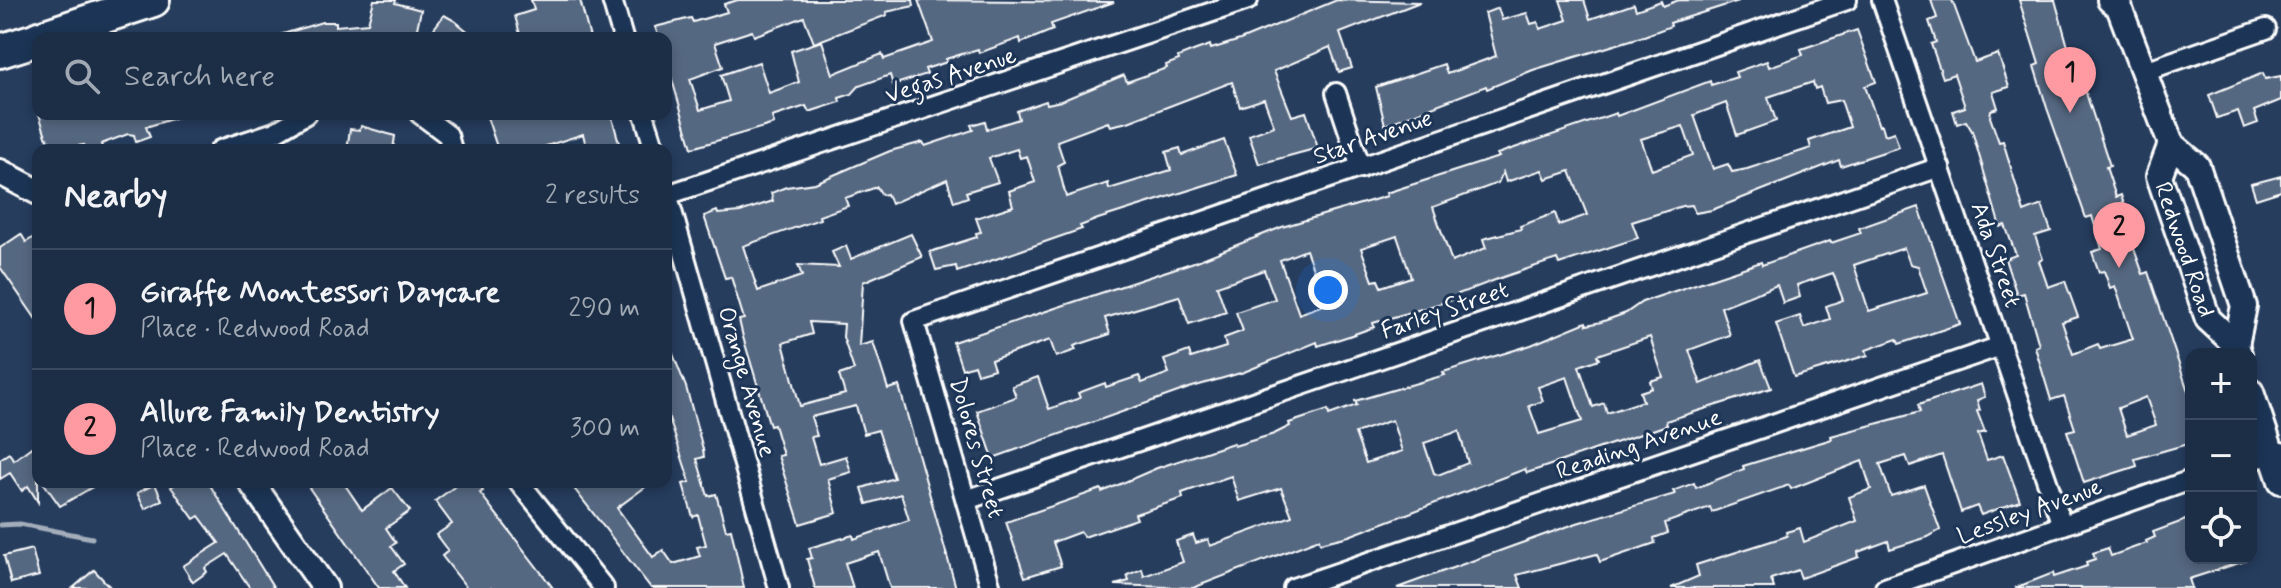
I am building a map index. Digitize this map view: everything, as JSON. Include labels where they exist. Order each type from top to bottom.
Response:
[{"type":"highway","points":[[57,32],[153,0]]},
{"type":"highway","points":[[0,51],[32,40]]},
{"type":"main road","name":"Redwood Road","points":[[2116,2],[2171,144],[2197,166],[2244,306],[2237,348]]},
{"type":"main road","name":"Redwood Road","points":[[2171,144],[2159,176],[2208,319],[2235,348]]},
{"type":"main road","points":[[0,172],[32,189]]},
{"type":"main road","points":[[2257,414],[2268,455],[2281,481]]},
{"type":"main road","points":[[255,488],[325,588]]},
{"type":"street","name":"Vegas Avenue","points":[[672,190],[1248,0]]},
{"type":"street","name":"Star Avenue","points":[[914,321],[1847,0]]},
{"type":"street","name":"Ada Street","points":[[1882,0],[2062,525]]},
{"type":"street","points":[[616,1],[622,32]]},
{"type":"street","points":[[2145,71],[2266,29]]},
{"type":"street","points":[[1336,93],[1361,168]]},
{"type":"street","points":[[238,144],[275,132],[296,120]]},
{"type":"street","points":[[428,120],[448,135],[450,144]]},
{"type":"street","points":[[646,120],[653,144]]},
{"type":"street","name":"Farley Street","points":[[966,500],[1940,167]]},
{"type":"street","name":"Orange Avenue","points":[[672,210],[779,588]]},
{"type":"street","name":"Dolores Street","points":[[914,321],[991,588]]},
{"type":"street","name":"Reading Avenue","points":[[1293,588],[2001,346]]},
{"type":"street","name":"Lessley Avenue","points":[[1885,588],[2185,482]]},
{"type":"street","points":[[524,488],[604,588]]},
{"type":"building","points":[[374,0],[396,0],[395,3],[421,10],[416,32],[290,32],[322,22],[336,22],[336,26],[368,23]]},
{"type":"building","points":[[531,0],[580,0],[588,32],[519,32],[515,16],[534,10]]},
{"type":"building","points":[[738,0],[913,0],[914,6],[886,12],[887,15],[814,43],[804,17],[754,36],[752,31],[715,43],[723,67],[690,79],[700,110],[729,101],[721,75],[759,62],[769,93],[799,82],[791,51],[822,41],[833,74],[882,54],[884,59],[933,42],[918,0],[1114,2],[1051,24],[1053,30],[1021,43],[1020,38],[979,53],[978,49],[946,59],[947,62],[925,69],[927,74],[893,85],[890,75],[859,86],[852,94],[839,98],[840,102],[809,112],[806,106],[772,117],[774,124],[692,148],[672,80],[672,32],[657,32],[655,27],[691,18],[693,22],[727,12],[724,4]]},
{"type":"building","points":[[1337,0],[1420,2],[1340,33],[1352,68],[1339,72],[1330,47],[1274,71],[1292,116],[1306,112],[1318,148],[1259,164],[1249,135],[1274,126],[1264,99],[1240,107],[1232,82],[1128,122],[1110,126],[1108,122],[1057,141],[1064,162],[1058,165],[1066,197],[1108,183],[1109,189],[1171,170],[1166,152],[1180,148],[1182,155],[1224,140],[1237,175],[1098,219],[1080,226],[1082,229],[996,259],[957,272],[956,266],[936,270],[930,252],[977,237],[976,233],[981,232],[976,218],[1013,206],[1009,191],[1035,182],[1027,156],[1020,158],[1017,149],[989,158],[998,182],[966,192],[968,197],[954,202],[947,179],[891,204],[887,194],[882,195],[877,187],[845,198],[848,206],[819,216],[820,219],[743,246],[758,291],[802,276],[798,265],[839,267],[832,252],[846,246],[851,259],[911,234],[922,257],[863,282],[859,346],[873,342],[888,389],[899,386],[956,588],[890,588],[879,552],[845,563],[853,588],[815,588],[807,559],[812,558],[809,548],[853,535],[854,539],[909,520],[901,494],[867,504],[862,488],[894,478],[878,430],[864,434],[856,406],[811,417],[817,436],[811,437],[819,464],[846,456],[851,472],[828,479],[837,513],[800,524],[778,456],[783,455],[774,425],[770,426],[743,337],[739,320],[744,319],[731,277],[725,278],[704,216],[717,211],[718,214],[740,212],[773,201],[771,193],[786,187],[815,183],[890,151],[923,142],[925,146],[973,130],[971,125],[985,121],[987,129],[1019,119],[1017,111],[1046,101],[1047,104],[1061,101],[1124,75],[1127,82],[1167,68],[1166,65],[1179,60],[1178,57],[1196,50],[1240,40]],"holes":[[[809,322],[844,324],[843,337],[854,370],[839,375],[845,394],[800,406],[783,343],[812,334]]]},
{"type":"building","points":[[1560,0],[1584,0],[1590,19],[1634,4],[1636,10],[1661,1],[1663,6],[1679,0],[1739,1],[1670,23],[1671,26],[1644,36],[1533,70],[1487,89],[1486,86],[1385,125],[1376,87],[1444,64],[1447,74],[1496,56],[1485,13],[1498,8],[1502,20],[1527,13],[1531,24],[1538,22],[1540,29],[1567,20]]},
{"type":"building","points":[[1931,0],[1952,0],[1975,62],[1998,54],[2009,87],[1993,92],[1998,108],[1991,110],[1990,117],[1999,142],[2003,141],[2024,212],[2042,205],[2051,231],[2035,236],[2043,259],[2039,261],[2048,287],[2065,281],[2078,317],[2062,322],[2073,354],[2098,344],[2100,349],[2133,339],[2115,286],[2110,288],[2104,271],[2099,272],[2092,252],[2102,249],[2092,216],[2086,218],[2047,108],[2034,66],[2039,64],[2019,0],[2055,0],[2077,79],[2081,78],[2110,166],[2106,167],[2116,197],[2121,195],[2137,245],[2133,246],[2143,274],[2148,272],[2185,382],[2185,445],[2135,459],[2137,466],[2084,483],[2067,431],[2075,429],[2064,396],[2051,400],[2035,347],[2039,345],[2024,293],[2017,295],[2005,259],[2016,255],[2005,225],[2000,227],[1972,131],[1966,121],[1957,124],[1953,111],[1965,107],[1954,74],[1943,78],[1931,44],[1936,42],[1929,21],[1937,18]],"holes":[[[2146,397],[2156,425],[2127,435],[2118,408]]]},
{"type":"building","points":[[444,15],[469,32],[431,32]]},
{"type":"building","points":[[1857,30],[1876,82],[1865,86],[1879,126],[1882,125],[1885,135],[1894,132],[1899,147],[1841,166],[1839,160],[1712,210],[1695,213],[1692,205],[1682,206],[1632,222],[1638,238],[1559,264],[1557,259],[1503,277],[1458,294],[1459,298],[1373,323],[1374,327],[1318,346],[1317,342],[1244,372],[1189,388],[993,458],[977,411],[1016,397],[1012,386],[1038,377],[1049,409],[1080,398],[1078,393],[1105,383],[1106,387],[1139,376],[1142,383],[1169,373],[1164,360],[1189,351],[1191,358],[1226,347],[1224,338],[1243,331],[1236,312],[1275,299],[1264,270],[1217,286],[1226,312],[1189,324],[1179,296],[1105,318],[1110,334],[1074,346],[1076,350],[1056,357],[1050,340],[991,360],[994,369],[977,374],[974,365],[962,369],[953,342],[1197,261],[1282,227],[1387,196],[1386,193],[1499,157],[1497,154],[1616,113],[1617,116],[1710,81],[1711,85],[1737,77],[1735,72],[1767,61],[1769,67],[1803,55],[1801,49]],"holes":[[[1813,82],[1815,89],[1820,87],[1825,103],[1841,100],[1850,127],[1809,141],[1811,148],[1747,169],[1732,172],[1728,164],[1713,169],[1694,115],[1726,103],[1737,135],[1776,121],[1768,97]],[[1683,126],[1693,155],[1652,170],[1641,139]],[[1542,170],[1546,179],[1570,171],[1587,215],[1559,225],[1555,213],[1520,226],[1521,229],[1483,239],[1486,248],[1452,262],[1433,207],[1498,183],[1503,172],[1506,182]],[[1397,236],[1411,277],[1381,287],[1378,280],[1373,281],[1361,248]],[[1306,250],[1326,304],[1299,314],[1280,260]]]},
{"type":"building","points":[[2263,73],[2265,79],[2281,76],[2281,100],[2254,111],[2258,123],[2244,128],[2238,111],[2217,118],[2209,95]]},
{"type":"building","points":[[41,120],[168,120],[146,127],[150,137],[136,142],[134,135],[128,134],[101,144],[52,144]]},
{"type":"building","points":[[488,120],[613,120],[619,144],[586,144],[583,134],[552,144],[496,144]]},
{"type":"building","points":[[361,126],[395,136],[394,144],[348,144],[350,129],[360,130]]},
{"type":"building","points":[[2281,176],[2281,191],[2256,199],[2251,184]]},
{"type":"building","points":[[1919,207],[1960,324],[1899,344],[1897,339],[1866,350],[1868,355],[1794,377],[1776,324],[1800,316],[1804,328],[1830,319],[1826,306],[1843,300],[1833,273],[1797,285],[1800,297],[1783,303],[1777,285],[1721,307],[1730,335],[1689,350],[1701,384],[1760,360],[1771,388],[1666,421],[1667,425],[1527,473],[1525,469],[1349,536],[1320,543],[1319,539],[1193,588],[1115,585],[1129,581],[1127,575],[1142,569],[1144,576],[1183,562],[1176,541],[1193,535],[1196,543],[1208,539],[1210,546],[1292,516],[1281,488],[1239,501],[1231,476],[1182,493],[1183,498],[1135,514],[1137,519],[1084,537],[1080,532],[1053,542],[1061,566],[1025,577],[1006,522],[1101,489],[1102,492],[1157,468],[1233,443],[1234,446],[1274,434],[1290,426],[1289,423],[1328,410],[1329,415],[1357,405],[1355,401],[1445,375],[1443,372],[1531,345],[1586,322],[1587,325],[1601,322],[1626,313],[1642,302],[1861,233],[1859,228]],"holes":[[[1904,248],[1910,264],[1918,266],[1927,293],[1869,311],[1854,265]],[[1650,337],[1663,377],[1650,381],[1652,388],[1640,392],[1643,401],[1607,413],[1604,403],[1593,407],[1579,366],[1599,359],[1597,355]],[[1567,377],[1582,421],[1539,434],[1529,406],[1543,401],[1538,387]],[[1392,420],[1402,451],[1366,463],[1355,433]],[[1459,431],[1468,463],[1438,475],[1434,473],[1424,443]]]},
{"type":"building","points":[[21,234],[26,242],[32,238],[32,313],[0,267],[0,248]]},
{"type":"building","points":[[672,352],[686,387],[703,449],[704,457],[697,459],[708,496],[716,494],[726,530],[731,529],[744,588],[651,588],[574,488],[644,488],[617,508],[653,557],[663,550],[673,564],[700,556],[697,547],[706,545],[698,515],[693,517],[683,484],[690,482],[672,427]]},
{"type":"building","points":[[1981,384],[1985,397],[1977,400],[1980,410],[1977,411],[1985,432],[1978,434],[1987,460],[2003,455],[2020,501],[1981,515],[1977,506],[1961,512],[1942,455],[1910,466],[1906,456],[1880,464],[1891,496],[1924,485],[1940,530],[1928,537],[1890,549],[1888,541],[1858,552],[1859,557],[1801,578],[1798,570],[1771,579],[1774,588],[1671,588],[1699,576],[1696,565],[1787,536],[1786,532],[1800,528],[1804,542],[1857,521],[1849,497],[1871,489],[1862,461],[1791,489],[1789,485],[1712,512],[1710,507],[1665,523],[1668,533],[1654,538],[1655,543],[1600,562],[1597,554],[1517,575],[1522,588],[1397,588],[1577,523],[1675,494],[1673,491],[1694,483],[1696,488],[1744,469],[1743,466],[1832,439],[1831,436],[1920,412],[1918,405]]},
{"type":"building","points":[[32,446],[32,488],[38,488],[38,502],[28,486],[22,491],[10,473],[0,479],[0,459],[9,453],[14,460]]},
{"type":"building","points":[[47,488],[91,488],[60,506]]},
{"type":"building","points":[[157,488],[162,500],[145,509],[137,493]]},
{"type":"building","points":[[172,488],[212,488],[274,588],[250,588],[227,554],[205,568],[207,572],[193,582],[183,566],[219,543],[199,516],[194,519]]},
{"type":"building","points":[[309,488],[347,488],[362,510],[392,488],[410,511],[386,528],[396,543],[391,546],[404,564],[394,571],[405,588],[379,588]]},
{"type":"building","points":[[453,488],[481,488],[483,491],[480,493],[553,588],[467,588],[442,556],[448,551],[436,535],[452,524],[435,501]]},
{"type":"building","points":[[2185,520],[2185,564],[2236,564],[2189,579],[2192,588],[2015,588],[2053,573],[2054,577],[2087,566],[2086,562],[2095,559],[2093,553],[2108,548],[2111,556],[2147,543],[2155,537],[2153,532]]},
{"type":"building","points":[[32,549],[39,576],[11,583],[4,556]]},
{"type":"building","points":[[94,570],[111,588],[73,588]]},
{"type":"waterway","points":[[0,525],[20,524],[92,538]]},
{"type":"place","name":"Giraffe Montessori Daycare","points":[[2070,113]]},
{"type":"place","name":"Allure Family Dentistry","points":[[2119,268]]}]
